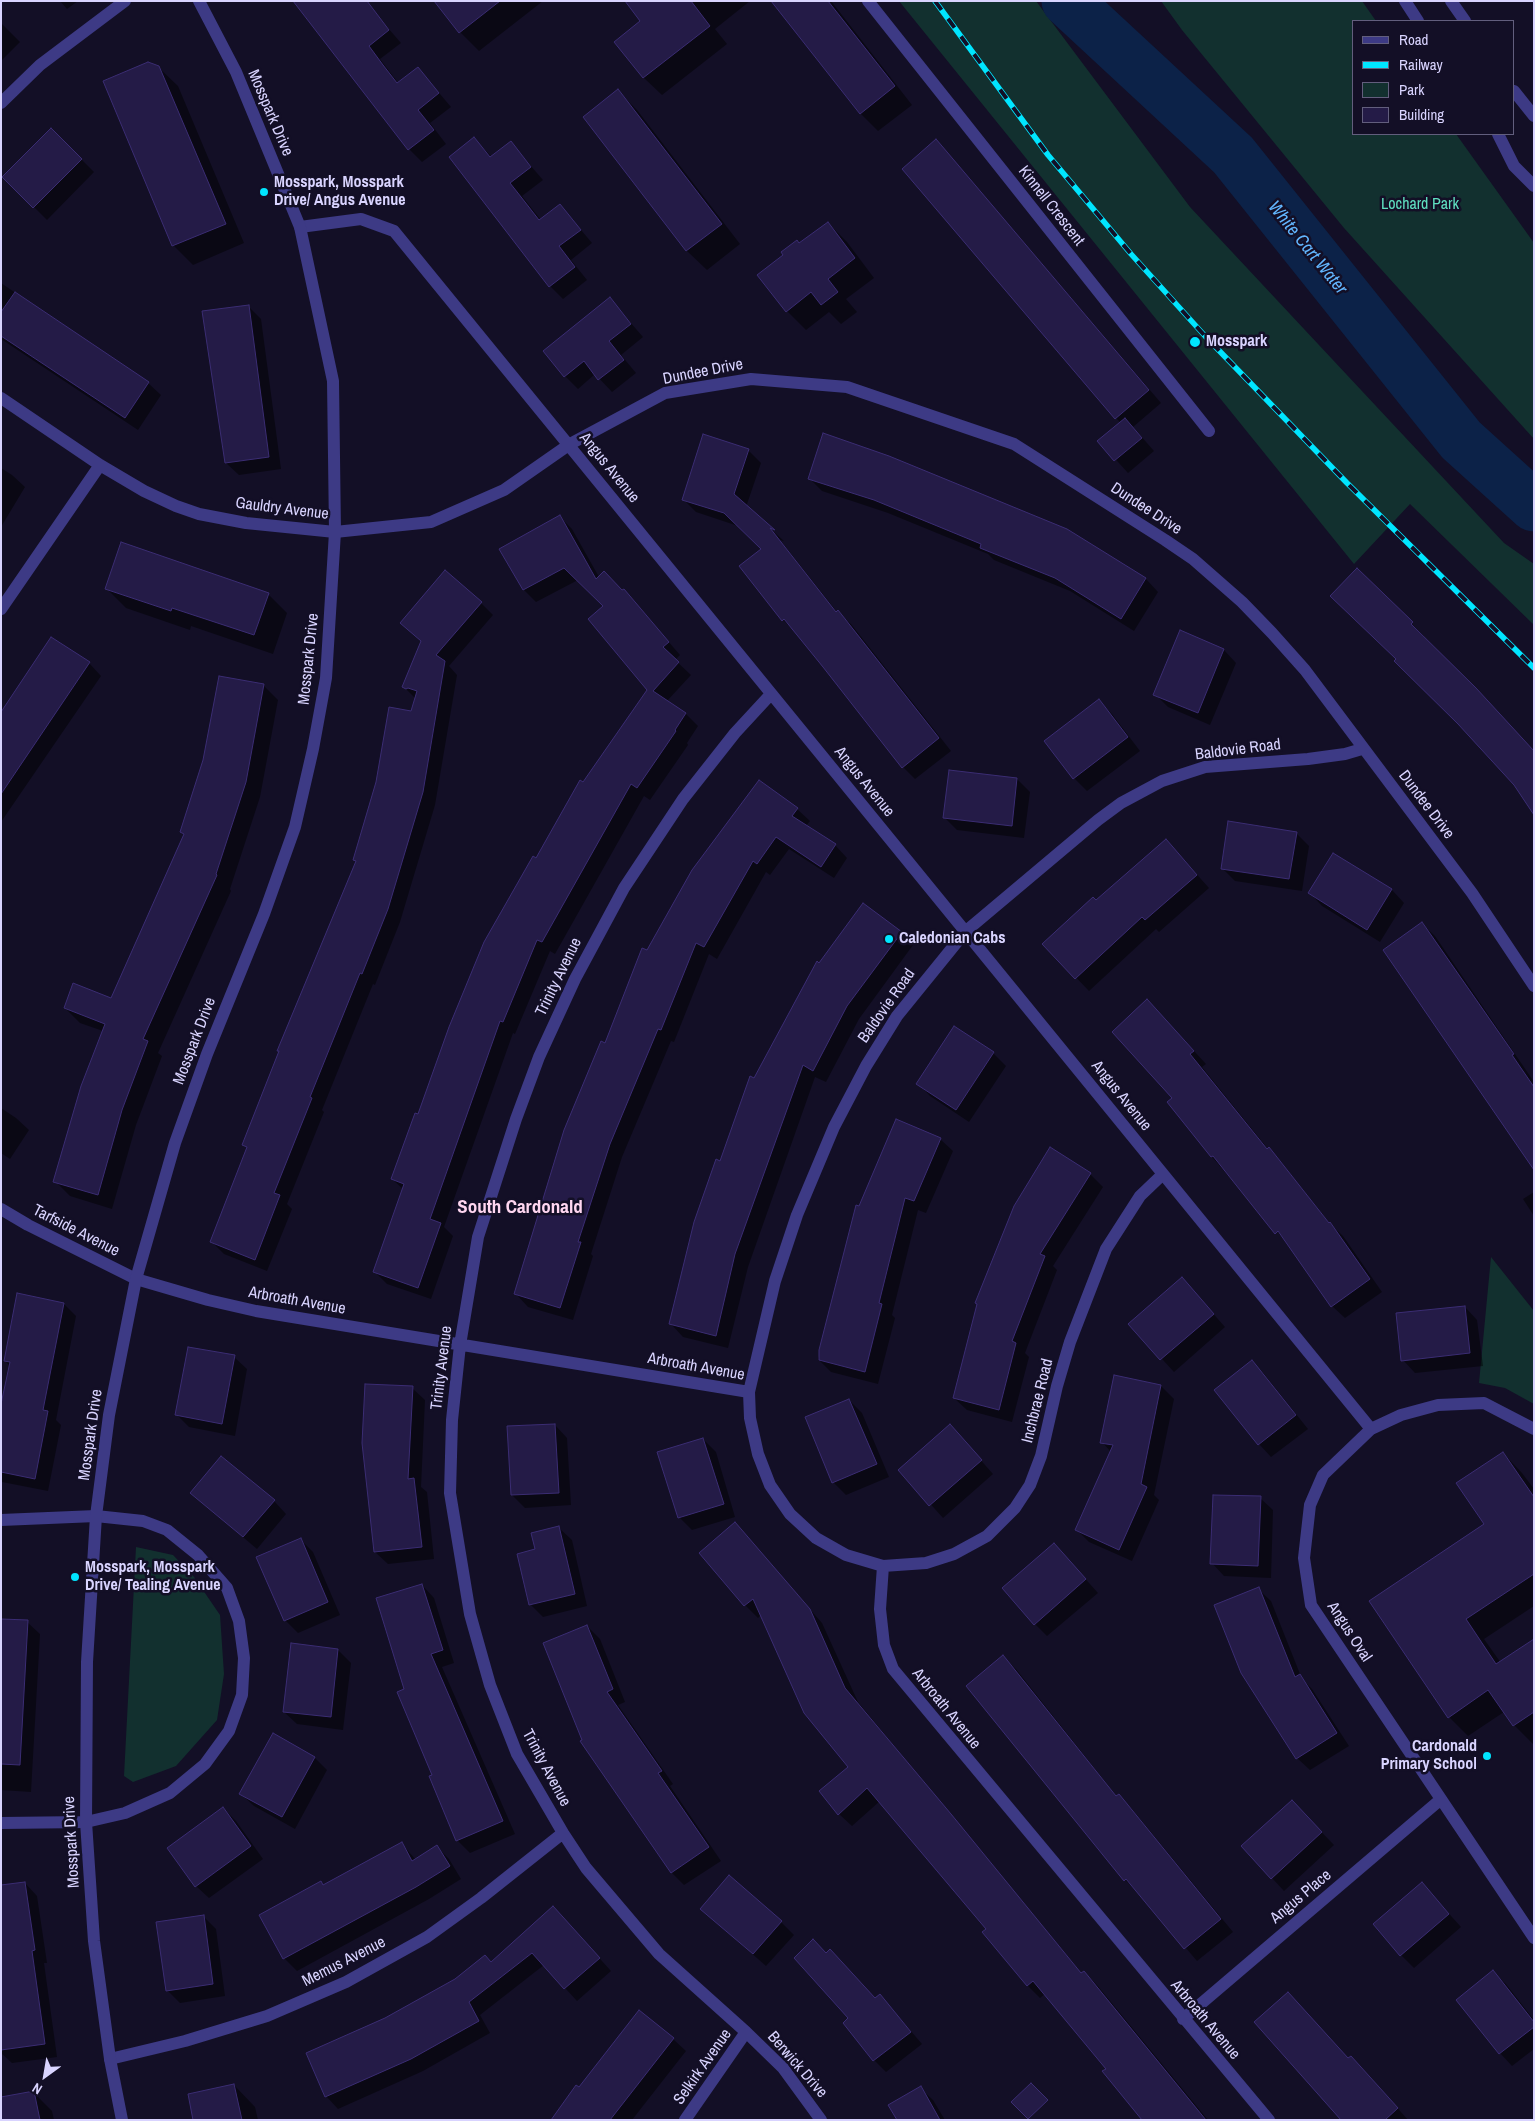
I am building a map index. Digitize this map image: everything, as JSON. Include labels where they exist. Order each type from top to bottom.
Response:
[{"type":"street","points":[[1,102],[40,65],[125,1]]},
{"type":"street","name":"Mosspark Drive","points":[[122,2120],[110,2059],[94,1941],[86,1822],[87,1662],[96,1516],[109,1415],[136,1279],[175,1144],[207,1054],[264,914],[296,828],[326,678],[335,532],[333,381],[300,227],[236,72],[198,1]]},
{"type":"street","name":"Kinnell Crescent","points":[[868,1],[1209,431]]},
{"type":"street","points":[[1405,1],[1417,20]]},
{"type":"street","points":[[1451,1],[1464,20]]},
{"type":"street","points":[[1515,92],[1534,116]]},
{"type":"street","points":[[1498,135],[1514,166],[1534,186]]},
{"type":"street","name":"Angus Avenue","points":[[300,227],[361,219],[394,231],[570,444],[771,694],[1371,1430]]},
{"type":"street","name":"Dundee Drive","points":[[570,444],[665,393],[750,379],[848,387],[1014,444],[1165,540],[1221,582],[1272,633],[1305,670],[1472,893],[1534,986]]},
{"type":"street","name":"Gauldry Avenue","points":[[1,398],[100,465],[144,491],[199,514],[246,523],[335,532],[431,522],[504,490],[570,444]]},
{"type":"street","points":[[1,609],[100,465]]},
{"type":"street","name":"Trinity Avenue","points":[[746,2032],[659,1954],[586,1868],[563,1833],[517,1754],[490,1685],[470,1614],[450,1493],[452,1420],[460,1345],[478,1238],[516,1119],[536,1066],[575,979],[624,888],[683,799],[735,733],[771,694]]},
{"type":"street","name":"Baldovie Road","points":[[749,1392],[775,1281],[794,1224],[834,1127],[866,1066],[897,1016],[966,931],[1098,820],[1121,803],[1162,781],[1205,767],[1308,759],[1345,754],[1362,748]]},
{"type":"street","name":"Inchbrae Road","points":[[883,1566],[926,1563],[954,1554],[987,1536],[1015,1508],[1030,1485],[1041,1456],[1057,1386],[1070,1342],[1106,1249],[1140,1196],[1163,1174]]},
{"type":"street","name":"Tarfside Avenue","points":[[1,1210],[136,1279]]},
{"type":"street","name":"Arbroath Avenue","points":[[136,1279],[256,1311],[749,1392],[750,1418],[758,1454],[770,1485],[790,1514],[816,1538],[846,1554],[883,1566],[880,1609],[884,1645],[893,1669],[1269,2120]]},
{"type":"street","name":"Angus Oval","points":[[1534,1429],[1484,1403],[1438,1405],[1400,1415],[1371,1430],[1323,1475],[1310,1506],[1304,1558],[1312,1605],[1440,1800],[1534,1938]]},
{"type":"street","points":[[1,1520],[96,1516],[143,1521],[168,1530],[198,1555],[227,1588],[239,1621],[244,1658],[242,1694],[229,1731],[205,1764],[170,1793],[125,1814],[86,1822],[1,1824]]},
{"type":"street","name":"Angus Place","points":[[1183,2018],[1440,1800]]},
{"type":"street","name":"Memus Avenue","points":[[110,2059],[185,2041],[267,2016],[346,1982],[427,1937],[481,1898],[563,1833]]},
{"type":"street","name":"Selkirk Avenue","points":[[685,2120],[746,2032]]},
{"type":"street","name":"Berwick Drive","points":[[746,2032],[783,2068],[821,2120]]},
{"type":"green space","points":[[899,1],[1036,1],[1190,207],[1504,543],[1534,564],[1534,625],[1410,504],[1354,564]]},
{"type":"green space","name":"Lochard Park","points":[[1161,1],[1362,1],[1375,20],[1352,20],[1352,135],[1457,135],[1534,243],[1534,439],[1344,228],[1182,30]]},
{"type":"green space","points":[[1491,1257],[1534,1311],[1534,1404],[1505,1388],[1479,1383]]},
{"type":"green space","points":[[136,1547],[173,1555],[194,1577],[220,1615],[224,1674],[217,1720],[176,1766],[133,1782],[124,1776]]},
{"type":"building","points":[[293,1],[367,1],[389,30],[369,46],[397,83],[418,67],[439,93],[418,110],[434,130],[408,150]]},
{"type":"building","points":[[434,1],[500,1],[459,33]]},
{"type":"building","points":[[625,1],[691,1],[710,26],[643,78],[614,42],[640,21]]},
{"type":"building","points":[[771,1],[828,1],[895,86],[860,114]]},
{"type":"building","points":[[148,62],[159,66],[226,224],[172,246],[103,81]]},
{"type":"building","points":[[618,89],[722,224],[686,251],[583,117]]},
{"type":"building","points":[[51,128],[82,159],[33,208],[2,177]]},
{"type":"building","points":[[474,137],[490,157],[511,141],[531,167],[510,183],[539,220],[560,204],[581,230],[559,246],[575,267],[549,287],[449,157]]},
{"type":"building","points":[[936,139],[1149,390],[1115,419],[902,169]]},
{"type":"building","points":[[828,222],[855,258],[828,279],[838,292],[821,305],[811,292],[786,312],[757,275],[783,255],[781,252],[797,240],[799,243]]},
{"type":"building","points":[[15,292],[149,382],[125,418],[1,336],[1,312]]},
{"type":"building","points":[[610,297],[631,324],[609,341],[624,360],[598,380],[584,361],[564,377],[543,351]]},
{"type":"building","points":[[249,305],[269,457],[225,463],[202,311]]},
{"type":"building","points":[[1125,418],[1142,438],[1114,461],[1097,441]]},
{"type":"building","points":[[823,433],[889,456],[1067,529],[1146,578],[1121,619],[1055,578],[980,548],[981,544],[874,500],[808,479]]},
{"type":"building","points":[[703,434],[749,449],[734,494],[775,530],[770,528],[836,612],[838,610],[939,738],[902,768],[823,667],[784,619],[782,621],[739,566],[761,549],[724,513],[682,500]]},
{"type":"building","points":[[560,515],[596,579],[604,571],[622,590],[624,589],[669,642],[663,647],[679,662],[653,691],[686,713],[637,788],[631,784],[542,942],[537,940],[503,1022],[500,1021],[430,1219],[441,1223],[418,1288],[373,1272],[404,1184],[391,1179],[415,1113],[418,1114],[449,1027],[484,942],[533,856],[536,858],[580,780],[583,782],[647,690],[588,619],[603,606],[564,568],[523,590],[499,549]]},
{"type":"building","points":[[121,542],[269,593],[254,635],[172,608],[171,611],[105,589]]},
{"type":"building","points":[[1357,568],[1413,622],[1411,624],[1476,688],[1534,751],[1534,815],[1514,785],[1458,724],[1394,661],[1396,659],[1330,596]]},
{"type":"building","points":[[445,570],[482,602],[436,655],[445,661],[423,792],[388,909],[310,1097],[312,1098],[274,1193],[280,1195],[255,1260],[210,1242],[247,1147],[242,1145],[279,1051],[277,1051],[356,861],[353,860],[376,782],[389,707],[411,711],[417,691],[402,687],[421,641],[400,623]]},
{"type":"building","points":[[1180,630],[1224,649],[1198,713],[1153,695]]},
{"type":"building","points":[[51,637],[90,662],[1,794],[1,712]]},
{"type":"building","points":[[219,676],[264,684],[246,782],[217,875],[143,1039],[148,1041],[122,1110],[98,1195],[53,1182],[81,1086],[105,1024],[64,1008],[73,983],[111,998],[184,834],[180,832],[203,760]]},
{"type":"building","points":[[1099,699],[1128,737],[1073,779],[1044,741]]},
{"type":"building","points":[[949,770],[1017,778],[1012,826],[943,818]]},
{"type":"building","points":[[759,780],[798,808],[792,816],[836,844],[821,867],[776,837],[757,864],[753,861],[704,947],[696,943],[661,1030],[658,1029],[610,1144],[578,1242],[581,1242],[560,1308],[514,1294],[564,1130],[601,1041],[605,1043],[642,948],[647,950],[692,870]]},
{"type":"building","points":[[1228,821],[1297,832],[1289,879],[1221,869]]},
{"type":"building","points":[[1166,839],[1197,875],[1145,920],[1142,917],[1075,979],[1042,944],[1093,897],[1096,900]]},
{"type":"building","points":[[1333,853],[1392,889],[1367,930],[1308,893]]},
{"type":"building","points":[[863,903],[902,932],[847,1006],[813,1071],[803,1065],[735,1254],[716,1336],[669,1324],[694,1222],[716,1159],[720,1161],[750,1076],[754,1078],[817,961],[819,963]]},
{"type":"building","points":[[1422,922],[1514,1054],[1512,1055],[1534,1087],[1534,1170],[1383,950]]},
{"type":"building","points":[[1147,999],[1194,1051],[1190,1054],[1267,1149],[1269,1147],[1330,1222],[1370,1279],[1331,1307],[1278,1231],[1275,1234],[1167,1102],[1172,1098],[1112,1032]]},
{"type":"building","points":[[954,1026],[994,1052],[956,1110],[916,1084]]},
{"type":"building","points":[[896,1119],[941,1138],[914,1201],[905,1198],[879,1303],[882,1304],[865,1372],[819,1360],[819,1350],[856,1205],[859,1206]]},
{"type":"building","points":[[1050,1147],[1091,1173],[1040,1254],[1045,1256],[1012,1341],[1016,1343],[999,1410],[953,1398],[977,1304],[975,1303],[1014,1206]]},
{"type":"building","points":[[1182,1277],[1214,1314],[1160,1360],[1128,1324]]},
{"type":"building","points":[[17,1293],[64,1303],[43,1410],[48,1411],[35,1479],[1,1472],[1,1404],[10,1362],[4,1361]]},
{"type":"building","points":[[1465,1306],[1470,1353],[1401,1361],[1396,1313]]},
{"type":"building","points":[[188,1347],[235,1355],[222,1424],[175,1415]]},
{"type":"building","points":[[1252,1360],[1296,1415],[1258,1445],[1214,1390]]},
{"type":"building","points":[[1114,1375],[1161,1385],[1141,1484],[1147,1487],[1119,1550],[1075,1530],[1113,1445],[1100,1443]]},
{"type":"building","points":[[365,1384],[413,1386],[408,1479],[414,1478],[422,1547],[374,1552],[362,1443]]},
{"type":"building","points":[[849,1399],[877,1464],[832,1483],[805,1417]]},
{"type":"building","points":[[555,1424],[559,1493],[511,1495],[507,1426]]},
{"type":"building","points":[[950,1424],[982,1460],[929,1506],[898,1470]]},
{"type":"building","points":[[703,1438],[724,1504],[678,1518],[657,1452]]},
{"type":"building","points":[[1503,1452],[1534,1497],[1534,1574],[1466,1619],[1496,1664],[1534,1639],[1534,1712],[1513,1726],[1488,1690],[1448,1718],[1369,1601],[1484,1524],[1456,1483]]},
{"type":"building","points":[[221,1456],[275,1500],[243,1537],[190,1493]]},
{"type":"building","points":[[1213,1495],[1261,1496],[1258,1566],[1210,1564]]},
{"type":"building","points":[[735,1522],[810,1609],[845,1688],[1081,1973],[1084,1971],[1206,2120],[1142,2120],[1102,2071],[1106,2069],[1033,1981],[1027,1986],[982,1932],[986,1929],[867,1788],[838,1815],[819,1791],[848,1767],[804,1713],[753,1599],[744,1606],[699,1553]]},
{"type":"building","points":[[559,1526],[575,1594],[529,1605],[517,1554],[535,1549],[531,1533]]},
{"type":"building","points":[[301,1538],[328,1602],[284,1621],[256,1557]]},
{"type":"building","points":[[1054,1543],[1086,1579],[1034,1625],[1002,1588]]},
{"type":"building","points":[[422,1584],[443,1650],[431,1654],[503,1821],[456,1841],[429,1776],[432,1775],[397,1692],[404,1689],[376,1598]]},
{"type":"building","points":[[1259,1587],[1295,1677],[1300,1674],[1337,1733],[1296,1759],[1241,1673],[1214,1605]]},
{"type":"building","points":[[1,1619],[28,1620],[20,1765],[1,1764]]},
{"type":"building","points":[[587,1625],[613,1689],[607,1692],[662,1771],[658,1773],[709,1847],[671,1873],[580,1741],[582,1740],[543,1643]]},
{"type":"building","points":[[291,1643],[338,1649],[331,1717],[283,1712]]},
{"type":"building","points":[[1003,1655],[1116,1796],[1119,1794],[1221,1919],[1184,1949],[1126,1879],[1124,1881],[966,1686]]},
{"type":"building","points":[[273,1733],[315,1757],[282,1817],[239,1794]]},
{"type":"building","points":[[1292,1800],[1322,1832],[1271,1879],[1241,1846]]},
{"type":"building","points":[[223,1807],[251,1846],[195,1887],[167,1848]]},
{"type":"building","points":[[402,1842],[412,1861],[437,1845],[450,1866],[416,1887],[283,1959],[259,1915],[321,1881],[323,1885]]},
{"type":"building","points":[[729,1875],[782,1921],[753,1954],[700,1909]]},
{"type":"building","points":[[25,1882],[35,1950],[32,1951],[45,2044],[1,2050],[1,1885]]},
{"type":"building","points":[[1422,1882],[1449,1914],[1400,1956],[1373,1924]]},
{"type":"building","points":[[553,1906],[600,1958],[564,1989],[532,1953],[469,2002],[479,2021],[411,2059],[325,2097],[306,2053],[385,2018],[455,1979],[485,1955],[491,1962]]},
{"type":"building","points":[[204,1915],[213,1984],[166,1991],[156,1922]]},
{"type":"building","points":[[813,1939],[826,1953],[830,1949],[875,1998],[880,1994],[911,2032],[873,2061],[843,2023],[848,2018],[794,1958]]},
{"type":"building","points":[[1493,1970],[1534,2022],[1534,2027],[1499,2054],[1456,2000]]},
{"type":"building","points":[[1288,1992],[1348,2058],[1351,2056],[1398,2108],[1385,2120],[1341,2120],[1254,2022]]},
{"type":"building","points":[[639,2010],[674,2038],[610,2120],[551,2120],[576,2085],[579,2087]]},
{"type":"building","points":[[1031,2083],[1048,2100],[1028,2119],[1011,2102]]},
{"type":"building","points":[[234,2084],[242,2120],[193,2120],[188,2094]]},
{"type":"building","points":[[921,2086],[940,2120],[897,2120],[888,2105]]},
{"type":"building","points":[[34,2091],[40,2120],[1,2120],[1,2097]]},
{"type":"waterway","name":"White Cart Water","points":[[1067,1],[1233,155],[1461,440],[1534,506]]},
{"type":"railway","points":[[935,1],[1048,155],[1131,254],[1205,336],[1347,483],[1534,668]]},
{"type":"place","name":"Mosspark, Mosspark Drive/ Angus Avenue","points":[[264,192]]},
{"type":"place","name":"Mosspark","points":[[1195,342]]},
{"type":"place","name":"Caledonian Cabs","points":[[889,939]]},
{"type":"place","name":"Mosspark, Mosspark Drive/ Tealing Avenue","points":[[75,1577]]},
{"type":"place","name":"Cardonald Primary School","points":[[1487,1756]]},
{"type":"district","name":"South Cardonald","points":[[520,1208]]}]
